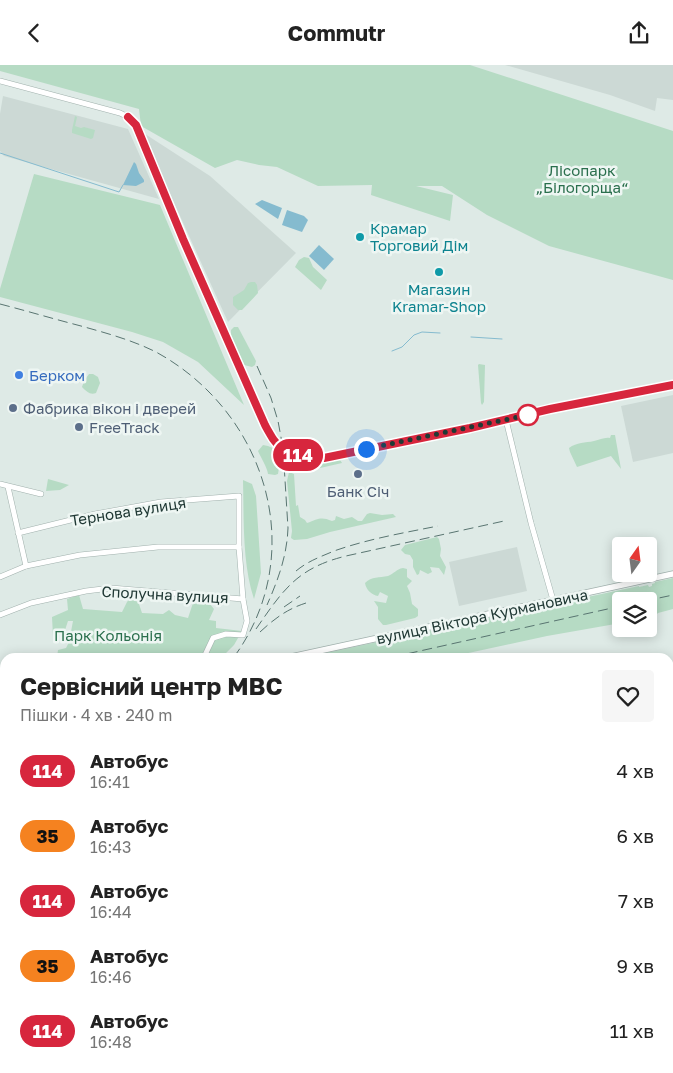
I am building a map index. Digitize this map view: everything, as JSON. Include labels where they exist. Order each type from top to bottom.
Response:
[{"type":"street","points":[[0,81],[120,113],[128,117],[136,125],[183,239],[265,425],[279,445],[299,456],[324,458],[550,409],[673,385]]},
{"type":"street","points":[[506,420],[531,523],[553,600]]},
{"type":"street","points":[[0,485],[41,493]]},
{"type":"street","points":[[8,487],[26,566]]},
{"type":"street","name":"Тернова вулиця","points":[[18,533],[95,514],[161,502],[239,496],[239,547]]},
{"type":"street","points":[[0,577],[26,566],[80,555],[158,547],[239,547],[243,599],[247,621],[243,635],[226,634],[213,638],[206,653]]},
{"type":"street","name":"вулиця Віктора Курмановича","points":[[309,653],[673,574]]},
{"type":"street","name":"Сполучна вулиця","points":[[0,615],[31,603],[86,591],[111,588],[243,599]]},
{"type":"shaded area","points":[[505,65],[673,65],[673,100],[657,98],[655,111],[610,95]]},
{"type":"shaded area","points":[[3,96],[128,129],[159,199],[4,156],[0,151],[0,114]]},
{"type":"shaded area","points":[[142,132],[210,176],[296,253],[228,322]]},
{"type":"shaded area","points":[[673,395],[673,453],[633,462],[621,406]]},
{"type":"shaded area","points":[[517,547],[527,591],[459,606],[449,562]]},
{"type":"green space","name":"Лісопарк „Білогорща“","points":[[0,65],[470,65],[673,131],[673,280],[549,246],[487,215],[442,186],[416,186],[453,195],[450,221],[371,195],[372,185],[318,186],[277,167],[237,160],[215,168],[141,126],[139,109],[0,71]]},
{"type":"green space","points":[[75,116],[77,117],[75,126],[95,130],[93,138],[72,133]]},
{"type":"green space","points":[[34,174],[160,205],[244,405],[198,362],[163,342],[0,297],[0,289]]},
{"type":"green space","points":[[304,257],[309,258],[313,267],[327,280],[321,290],[295,267],[299,260]]},
{"type":"green space","points":[[255,282],[257,285],[258,293],[242,310],[238,310],[233,305],[233,297],[244,290],[248,283]]},
{"type":"green space","points":[[234,327],[238,327],[256,361],[252,367],[244,365],[231,337],[231,330]]},
{"type":"green space","points":[[478,365],[485,365],[484,402],[482,405]]},
{"type":"green space","points":[[89,374],[98,377],[100,383],[96,393],[89,393],[82,387]]},
{"type":"green space","points":[[611,435],[615,435],[621,469],[611,456],[577,467],[569,448],[578,444],[610,438]]},
{"type":"green space","points":[[263,445],[275,449],[279,467],[278,474],[268,474],[258,451]]},
{"type":"green space","points":[[339,458],[342,463],[307,471],[305,462]]},
{"type":"green space","points":[[289,472],[294,474],[296,506],[298,505],[300,517],[307,523],[322,518],[332,521],[335,520],[336,516],[344,519],[352,517],[362,521],[370,513],[393,514],[396,517],[307,539],[294,540],[291,538],[287,481]]},
{"type":"green space","points":[[48,479],[69,485],[60,490],[46,491]]},
{"type":"green space","points":[[243,480],[252,484],[256,496],[261,573],[254,599],[247,571]]},
{"type":"green space","points":[[437,537],[441,549],[440,556],[446,567],[444,575],[439,568],[430,567],[432,572],[428,574],[420,570],[417,575],[410,555],[405,554],[401,550],[405,545]]},
{"type":"green space","points":[[403,568],[407,569],[407,577],[412,581],[407,586],[412,604],[418,609],[418,616],[383,625],[378,619],[378,607],[374,601],[386,603],[388,596],[380,592],[378,596],[374,595],[368,590],[365,583],[373,578],[388,576]]},
{"type":"green space","points":[[673,578],[673,609],[657,614],[657,592],[612,592],[612,625],[468,653],[326,653],[639,586],[648,585],[649,587],[652,584]]},
{"type":"green space","name":"Парк Кольонія","points":[[79,595],[83,609],[122,612],[132,596],[138,595],[142,613],[163,614],[169,610],[175,615],[188,618],[195,597],[205,598],[214,609],[209,620],[216,621],[216,628],[242,631],[234,645],[226,653],[58,653],[58,650],[66,648],[69,642],[73,621],[68,621],[64,633],[53,636],[52,617],[68,610],[67,599]]},
{"type":"water","points":[[134,162],[144,182],[136,186],[123,185]]},
{"type":"water","points":[[262,200],[282,208],[278,219],[255,204]]},
{"type":"water","points":[[287,210],[304,216],[308,220],[302,232],[282,225]]},
{"type":"water","points":[[319,245],[334,259],[324,270],[309,256]]},
{"type":"waterway","points":[[0,153],[119,192],[123,185]]},
{"type":"waterway","points":[[392,351],[402,347],[414,335],[422,332],[440,333]]},
{"type":"waterway","points":[[471,337],[502,339]]},
{"type":"railway","points":[[0,304],[109,334],[156,352],[194,378],[225,410],[249,447],[265,488],[272,531],[269,574],[257,616],[236,653]]},
{"type":"railway","points":[[257,366],[271,398],[278,421],[283,448],[288,528],[281,568],[267,605]]},
{"type":"railway","points":[[256,629],[283,592],[303,574],[315,567],[346,556],[504,521]]},
{"type":"railway","points":[[296,571],[314,559],[334,551],[360,543],[438,526]]},
{"type":"railway","points":[[657,598],[673,595]]},
{"type":"railway","points":[[284,607],[300,596]]},
{"type":"railway","points":[[260,632],[281,615],[306,603]]},
{"type":"railway","points":[[411,653],[612,608]]},
{"type":"bus line","name":"114","points":[[128,117],[136,125],[183,239],[265,425],[273,439],[286,450],[299,456],[324,458],[470,428],[550,409],[673,385]]},
{"type":"place","name":"Крамар Торговий Дім","points":[[360,237]]},
{"type":"place","name":"Магазин Kramar-Shop","points":[[439,272]]},
{"type":"place","name":"Берком","points":[[19,375]]},
{"type":"place","name":"Фабрика вікон і дверей","points":[[13,408]]},
{"type":"place","name":"FreeTrack","points":[[79,427]]},
{"type":"place","name":"Банк Січ","points":[[358,474]]},
{"type":"route","points":[[366,449],[528,415]]}]
